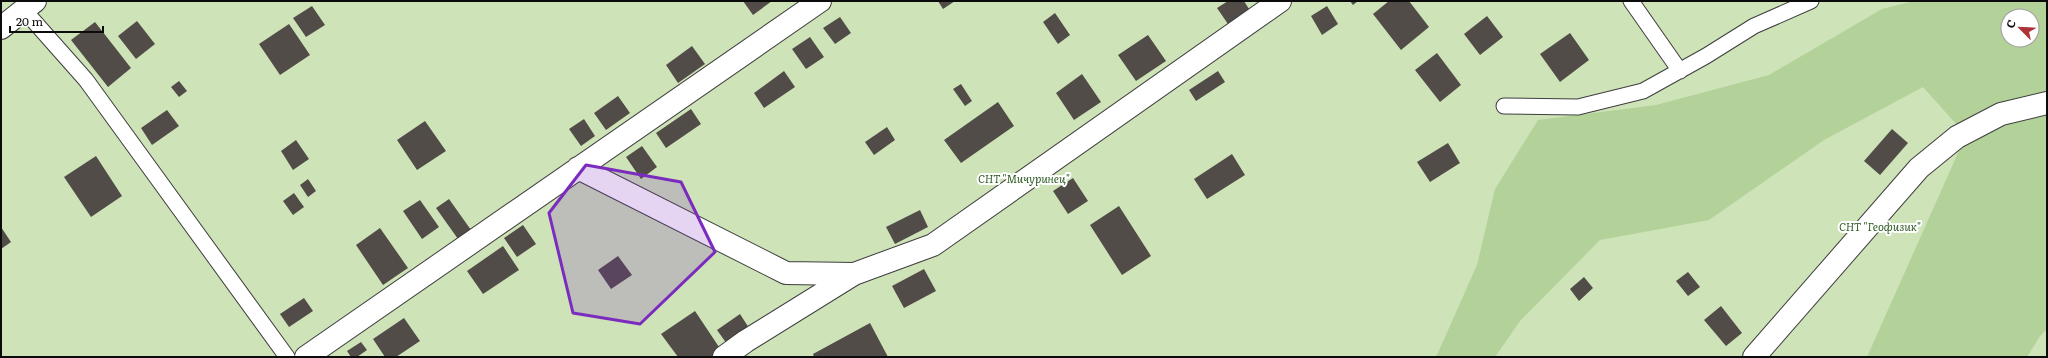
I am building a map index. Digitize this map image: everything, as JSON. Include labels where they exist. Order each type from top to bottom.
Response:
[{"type":"street","points":[[306,357],[820,1]]},
{"type":"street","points":[[724,357],[746,341],[854,274],[933,245],[1280,1]]},
{"type":"street","points":[[1,28],[29,6]]},
{"type":"street","points":[[1754,357],[1919,168],[1957,137],[2001,114],[2047,104]]},
{"type":"street","points":[[578,168],[786,273],[854,274]]},
{"type":"lane","points":[[1631,1],[1680,70]]},
{"type":"lane","points":[[1504,106],[1578,107],[1643,91],[1754,26],[1811,1]]},
{"type":"lane","points":[[29,6],[86,80],[288,357]]},
{"type":"highlighted area","points":[[586,165],[681,182],[715,252],[640,324],[573,313],[549,213]]},
{"type":"green space","name":"СНТ \"Мичуринец\"","points":[[2,1],[2047,1],[2047,357],[1,357]]},
{"type":"green space","points":[[1914,1],[2047,1],[2047,329],[2040,336],[2027,357],[1867,357],[1966,135],[1923,87],[1824,140],[1709,220],[1600,240],[1520,321],[1495,357],[1434,357],[1437,355],[1477,265],[1495,189],[1538,120],[1656,105],[1769,75],[1882,9]]},
{"type":"building","points":[[743,1],[772,1],[753,15]]},
{"type":"building","points":[[938,1],[955,1],[943,9]]},
{"type":"building","points":[[1228,1],[1244,1],[1249,9],[1228,24],[1217,8]]},
{"type":"building","points":[[1350,1],[1358,1],[1353,5]]},
{"type":"building","points":[[1389,1],[1409,1],[1429,27],[1401,50],[1373,14]]},
{"type":"building","points":[[312,6],[325,25],[306,37],[293,18]]},
{"type":"building","points":[[1327,6],[1338,24],[1322,35],[1311,16]]},
{"type":"building","points":[[1055,13],[1070,35],[1058,44],[1043,22]]},
{"type":"building","points":[[1487,16],[1503,37],[1480,55],[1464,34]]},
{"type":"building","points":[[840,17],[851,33],[835,44],[823,28]]},
{"type":"building","points":[[137,21],[155,44],[136,59],[118,36]]},
{"type":"building","points":[[95,22],[131,68],[108,87],[71,40]]},
{"type":"building","points":[[289,24],[310,55],[280,75],[259,44]]},
{"type":"building","points":[[1570,33],[1589,60],[1560,82],[1540,54]]},
{"type":"building","points":[[1148,35],[1166,61],[1136,81],[1118,55]]},
{"type":"building","points":[[810,37],[824,57],[806,69],[792,49]]},
{"type":"building","points":[[692,46],[705,64],[678,83],[666,65]]},
{"type":"building","points":[[1437,53],[1461,85],[1440,102],[1415,70]]},
{"type":"building","points":[[784,71],[795,87],[764,108],[754,93]]},
{"type":"building","points":[[1218,71],[1225,82],[1196,101],[1189,90]]},
{"type":"building","points":[[1082,74],[1101,102],[1074,120],[1056,93]]},
{"type":"building","points":[[179,81],[187,91],[179,97],[171,87]]},
{"type":"building","points":[[961,84],[972,101],[965,106],[953,89]]},
{"type":"building","points":[[618,96],[630,113],[606,130],[594,113]]},
{"type":"building","points":[[998,102],[1014,126],[961,163],[944,140]]},
{"type":"building","points":[[691,109],[701,124],[666,148],[656,133]]},
{"type":"building","points":[[167,110],[179,126],[152,145],[141,128]]},
{"type":"building","points":[[584,119],[595,136],[581,146],[569,129]]},
{"type":"building","points":[[425,121],[446,151],[417,170],[397,140]]},
{"type":"building","points":[[887,127],[895,140],[874,155],[865,142]]},
{"type":"building","points":[[1892,129],[1908,143],[1880,175],[1864,161]]},
{"type":"building","points":[[296,140],[309,159],[293,170],[281,151]]},
{"type":"building","points":[[1448,143],[1460,163],[1430,182],[1417,162]]},
{"type":"building","points":[[642,146],[657,167],[641,179],[626,157]]},
{"type":"building","points":[[1232,154],[1245,175],[1207,199],[1194,179]]},
{"type":"building","points":[[96,156],[122,196],[91,217],[64,177]]},
{"type":"building","points":[[1073,178],[1088,201],[1068,214],[1053,191]]},
{"type":"building","points":[[308,179],[316,191],[308,197],[300,185]]},
{"type":"building","points":[[294,193],[304,207],[293,215],[283,201]]},
{"type":"building","points":[[449,199],[471,230],[458,239],[436,208]]},
{"type":"building","points":[[420,200],[439,227],[422,239],[403,211]]},
{"type":"building","points":[[1119,206],[1151,256],[1122,275],[1090,225]]},
{"type":"building","points":[[920,210],[928,227],[895,244],[886,227]]},
{"type":"building","points":[[523,225],[536,244],[517,257],[504,238]]},
{"type":"building","points":[[1,227],[11,242],[1,249]]},
{"type":"building","points":[[380,228],[408,268],[383,285],[356,245]]},
{"type":"building","points":[[503,246],[519,270],[483,294],[467,271]]},
{"type":"building","points":[[618,256],[632,275],[611,289],[598,270]]},
{"type":"building","points":[[924,269],[936,291],[904,308],[892,286]]},
{"type":"building","points":[[1688,272],[1700,287],[1688,296],[1676,281]]},
{"type":"building","points":[[1584,277],[1593,288],[1579,301],[1570,289]]},
{"type":"building","points":[[304,298],[313,311],[289,327],[280,314]]},
{"type":"building","points":[[1721,306],[1742,333],[1726,346],[1704,320]]},
{"type":"building","points":[[695,311],[721,350],[711,357],[678,357],[661,334]]},
{"type":"building","points":[[740,314],[749,328],[727,344],[717,330]]},
{"type":"building","points":[[404,318],[420,341],[396,357],[385,357],[373,339]]},
{"type":"building","points":[[870,323],[888,357],[814,357],[813,354]]},
{"type":"building","points":[[361,342],[367,350],[357,357],[351,357],[347,351]]},
{"type":"park label","name":"СНТ \"Геофизик\"","points":[[1880,227]]}]
